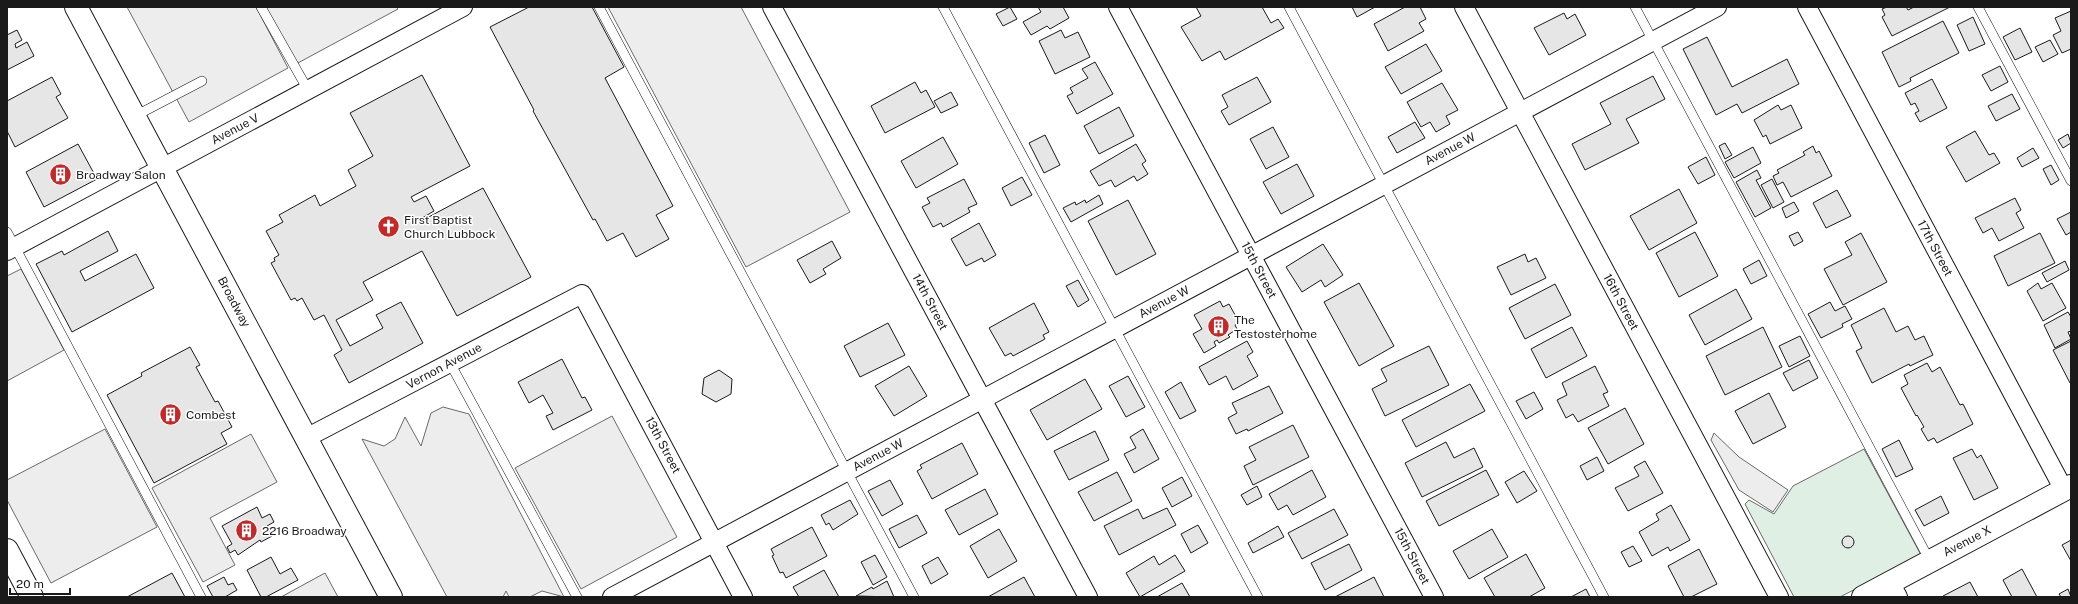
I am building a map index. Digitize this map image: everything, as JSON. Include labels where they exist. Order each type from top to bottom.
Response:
[{"type":"main road","name":"Broadway","points":[[76,7],[391,597]]},
{"type":"main road","name":"Avenue X","points":[[1862,597],[1894,590],[1930,561],[2068,488]]},
{"type":"main road","points":[[7,550],[32,597]]},
{"type":"street","name":"Avenue V","points":[[10,243],[162,168],[308,90],[433,14],[463,7]]},
{"type":"street","name":"14th Street","points":[[772,7],[1088,597]]},
{"type":"street","name":"15th Street","points":[[1118,7],[1434,597]]},
{"type":"street","name":"16th Street","points":[[1464,7],[1778,597]]},
{"type":"street","name":"Avenue W","points":[[612,597],[1717,7]]},
{"type":"street","name":"17th Street","points":[[1807,7],[2068,488]]},
{"type":"street","name":"Vernon Avenue","points":[[306,438],[582,294]]},
{"type":"street","name":"13th Street","points":[[582,294],[743,597]]},
{"type":"lane","points":[[261,7],[308,90]]},
{"type":"lane","points":[[599,7],[914,597]]},
{"type":"lane","points":[[942,7],[1258,597]]},
{"type":"lane","points":[[1289,7],[1604,597]]},
{"type":"lane","points":[[1635,7],[1930,561]]},
{"type":"lane","points":[[1978,7],[2071,181]]},
{"type":"lane","points":[[134,116],[202,81]]},
{"type":"lane","points":[[10,243],[201,597]]},
{"type":"lane","points":[[450,363],[577,597]]},
{"type":"green space","points":[[1864,449],[1921,555],[1840,597],[1794,597],[1745,504],[1749,500],[1774,514],[1793,486]]},
{"type":"shaded area","points":[[127,7],[256,7],[288,68],[189,122]]},
{"type":"shaded area","points":[[265,7],[396,7],[398,9],[296,64]]},
{"type":"shaded area","points":[[608,7],[741,7],[850,212],[746,267]]},
{"type":"shaded area","points":[[21,269],[64,350],[7,381],[7,276]]},
{"type":"shaded area","points":[[443,407],[469,414],[564,597],[542,591],[530,597],[509,597],[506,591],[503,597],[447,597],[362,439],[384,446],[395,439],[405,417],[421,446],[431,413]]},
{"type":"shaded area","points":[[612,416],[677,537],[581,589],[515,468]]},
{"type":"shaded area","points":[[105,429],[157,527],[51,583],[7,500],[7,480]]},
{"type":"shaded area","points":[[1714,433],[1739,457],[1788,490],[1773,512],[1739,490],[1711,440]]},
{"type":"shaded area","points":[[251,434],[277,482],[210,518],[235,565],[203,582],[152,488]]},
{"type":"shaded area","points":[[325,573],[338,597],[281,597]]},
{"type":"building","points":[[529,7],[592,7],[624,67],[605,78],[673,206],[656,215],[669,239],[636,257],[623,233],[607,241],[595,219],[593,220],[533,111],[534,110],[490,27]]},
{"type":"building","points":[[1010,7],[1017,19],[1003,26],[996,14]]},
{"type":"building","points":[[1038,7],[1063,7],[1069,18],[1050,29],[1047,26],[1031,35],[1023,22],[1041,12]]},
{"type":"building","points":[[1196,7],[1262,7],[1271,23],[1278,19],[1284,28],[1225,60],[1220,51],[1202,61],[1181,27],[1201,16]]},
{"type":"building","points":[[1352,7],[1375,7],[1357,17]]},
{"type":"building","points":[[1405,7],[1420,7],[1426,19],[1419,23],[1424,31],[1388,51],[1374,24]]},
{"type":"building","points":[[1887,7],[1906,7],[1908,10],[1914,7],[1950,7],[1892,36],[1882,17],[1885,15],[1882,9]]},
{"type":"building","points":[[2071,11],[2071,49],[2062,53],[2053,35],[2061,31],[2055,18]]},
{"type":"building","points":[[1564,13],[1567,19],[1575,14],[1586,35],[1549,55],[1534,28]]},
{"type":"building","points":[[1973,17],[1985,44],[1969,51],[1957,25]]},
{"type":"building","points":[[1943,21],[1959,53],[1910,78],[1911,81],[1899,87],[1882,52]]},
{"type":"building","points":[[2020,28],[2032,52],[2015,60],[2003,37]]},
{"type":"building","points":[[17,30],[22,40],[15,44],[16,48],[27,42],[34,56],[7,70],[7,35]]},
{"type":"building","points":[[1061,30],[1065,38],[1078,32],[1090,57],[1055,74],[1039,41]]},
{"type":"building","points":[[1707,37],[1732,87],[1787,59],[1799,84],[1742,113],[1737,104],[1716,115],[1683,49]]},
{"type":"building","points":[[2050,40],[2058,54],[2043,62],[2035,47]]},
{"type":"building","points":[[1426,44],[1442,71],[1401,94],[1385,67]]},
{"type":"building","points":[[1095,62],[1113,94],[1077,114],[1067,96],[1073,93],[1070,88],[1088,78],[1082,69]]},
{"type":"building","points":[[2000,66],[2008,82],[1991,91],[1982,75]]},
{"type":"building","name":"First Baptist Church Lubbock","points":[[422,75],[470,166],[411,197],[414,202],[426,196],[434,211],[422,218],[423,220],[483,188],[531,277],[457,316],[422,251],[363,282],[373,300],[336,320],[350,346],[383,328],[376,315],[401,302],[423,343],[349,383],[334,355],[342,350],[324,315],[314,320],[302,298],[297,301],[295,298],[291,300],[271,263],[275,261],[274,258],[279,255],[266,231],[283,222],[279,215],[315,195],[320,206],[356,186],[348,170],[373,156],[350,113]]},
{"type":"building","points":[[1653,76],[1665,99],[1626,119],[1639,143],[1585,170],[1572,144],[1611,124],[1600,103]]},
{"type":"building","points":[[52,77],[61,94],[56,97],[68,118],[15,147],[7,131],[7,101]]},
{"type":"building","points":[[1257,77],[1271,102],[1229,125],[1221,111],[1228,107],[1222,95]]},
{"type":"building","points":[[1932,79],[1947,108],[1920,122],[1915,113],[1919,111],[1915,103],[1911,105],[1905,93]]},
{"type":"building","points":[[915,82],[921,93],[926,90],[935,107],[885,133],[871,106]]},
{"type":"building","points":[[1442,83],[1458,110],[1446,116],[1450,124],[1436,132],[1430,122],[1421,127],[1407,102]]},
{"type":"building","points":[[951,92],[958,105],[941,113],[934,101]]},
{"type":"building","points":[[2012,94],[2020,109],[1996,121],[1988,106]]},
{"type":"building","points":[[1778,105],[1781,110],[1791,105],[1802,128],[1770,144],[1766,135],[1763,137],[1754,120]]},
{"type":"building","points":[[1119,107],[1134,136],[1099,154],[1084,126]]},
{"type":"building","points":[[1415,122],[1425,138],[1397,153],[1388,137]]},
{"type":"building","points":[[1273,127],[1289,157],[1266,169],[1250,139]]},
{"type":"building","points":[[1975,131],[1989,155],[1994,153],[2000,163],[1966,182],[1946,147]]},
{"type":"building","points":[[2068,134],[2071,143],[2063,148],[2058,140]]},
{"type":"building","points":[[1045,135],[1060,165],[1044,173],[1029,143]]},
{"type":"building","points":[[943,137],[958,164],[916,188],[901,161]]},
{"type":"building","points":[[1725,143],[1732,155],[1725,159],[1719,146]]},
{"type":"building","name":"Broadway Salon","points":[[78,144],[97,179],[44,207],[26,172]]},
{"type":"building","points":[[1136,144],[1146,161],[1142,164],[1148,174],[1137,181],[1134,176],[1115,187],[1111,180],[1099,186],[1090,171]]},
{"type":"building","points":[[1813,146],[1816,153],[1819,151],[1832,176],[1791,197],[1783,182],[1777,185],[1773,176],[1779,173],[1777,170],[1805,155],[1803,152]]},
{"type":"building","points":[[1753,147],[1761,163],[1734,178],[1725,162]]},
{"type":"building","points":[[2033,148],[2039,158],[2022,167],[2017,158]]},
{"type":"building","points":[[1706,157],[1715,175],[1698,184],[1688,167]]},
{"type":"building","points":[[1297,164],[1314,196],[1281,214],[1263,182]]},
{"type":"building","points":[[2051,165],[2059,180],[2051,185],[2043,169]]},
{"type":"building","points":[[1757,170],[1761,178],[1756,180],[1771,208],[1755,217],[1736,182]]},
{"type":"building","points":[[1022,177],[1032,195],[1011,206],[1002,188]]},
{"type":"building","points":[[964,179],[977,204],[968,208],[970,212],[943,227],[941,223],[933,227],[922,207],[930,203],[927,198]]},
{"type":"building","points":[[1772,179],[1784,202],[1773,208],[1761,185]]},
{"type":"building","points":[[1679,189],[1697,223],[1649,250],[1630,216]]},
{"type":"building","points":[[1837,190],[1851,216],[1826,228],[1813,203]]},
{"type":"building","points":[[1099,195],[1103,204],[1071,222],[1063,208],[1075,202],[1076,205],[1085,200],[1086,203]]},
{"type":"building","points":[[2015,198],[2021,210],[2016,213],[2024,228],[1999,241],[1992,228],[1983,233],[1975,218]]},
{"type":"building","points":[[1128,200],[1156,254],[1116,275],[1088,221]]},
{"type":"building","points":[[1794,202],[1799,211],[1786,218],[1782,208]]},
{"type":"building","points":[[2071,212],[2071,232],[2066,235],[2057,219]]},
{"type":"building","points":[[979,223],[996,255],[984,262],[982,258],[966,266],[951,239]]},
{"type":"building","points":[[108,231],[118,251],[80,271],[85,281],[136,254],[154,288],[72,332],[36,264],[62,251],[64,255]]},
{"type":"building","points":[[1695,232],[1718,276],[1679,297],[1656,253]]},
{"type":"building","points":[[1798,232],[1803,241],[1794,246],[1789,236]]},
{"type":"building","points":[[1861,233],[1887,282],[1843,305],[1824,269],[1852,255],[1845,242]]},
{"type":"building","points":[[2040,233],[2055,263],[2008,286],[1994,256]]},
{"type":"building","points":[[832,241],[841,258],[823,269],[826,274],[810,283],[797,260]]},
{"type":"building","points":[[1323,244],[1343,275],[1325,287],[1321,280],[1302,292],[1286,267]]},
{"type":"building","points":[[1525,254],[1528,262],[1536,258],[1546,278],[1511,295],[1497,267]]},
{"type":"building","points":[[1759,260],[1767,276],[1751,284],[1743,269]]},
{"type":"building","points":[[2065,261],[2069,270],[2047,282],[2042,273]]},
{"type":"building","points":[[1078,280],[1089,300],[1078,307],[1066,286]]},
{"type":"building","points":[[1359,283],[1394,346],[1359,366],[1324,302]]},
{"type":"building","points":[[2038,283],[2041,289],[2052,283],[2066,308],[2043,321],[2027,291]]},
{"type":"building","points":[[1555,284],[1571,315],[1525,339],[1509,308]]},
{"type":"building","points":[[1736,289],[1752,319],[1705,345],[1689,315]]},
{"type":"building","name":"The Testosterhome","points":[[1220,301],[1223,307],[1229,304],[1239,322],[1235,325],[1237,329],[1228,335],[1230,337],[1219,343],[1217,340],[1214,342],[1216,346],[1204,353],[1193,334],[1202,329],[1194,315]]},
{"type":"building","points":[[1830,302],[1835,311],[1845,306],[1852,319],[1842,324],[1843,327],[1821,338],[1808,314]]},
{"type":"building","points":[[1034,303],[1049,332],[1043,335],[1045,339],[1013,356],[1011,353],[1005,356],[989,328]]},
{"type":"building","points":[[1884,308],[1896,332],[1908,326],[1915,340],[1924,336],[1933,355],[1910,366],[1909,364],[1872,383],[1856,351],[1862,348],[1851,325]]},
{"type":"building","points":[[2068,312],[2071,317],[2071,331],[2068,332],[2071,339],[2055,348],[2044,325]]},
{"type":"building","points":[[888,323],[905,355],[860,377],[844,346]]},
{"type":"building","points":[[1572,327],[1587,356],[1546,378],[1531,349]]},
{"type":"building","points":[[1763,327],[1782,367],[1725,395],[1706,356]]},
{"type":"building","points":[[1800,336],[1810,356],[1789,367],[1779,346]]},
{"type":"building","points":[[1247,341],[1253,352],[1247,356],[1258,376],[1233,390],[1226,376],[1209,385],[1199,367]]},
{"type":"building","points":[[2071,341],[2071,382],[2070,383],[2053,350]]},
{"type":"building","points":[[1429,346],[1449,385],[1385,416],[1372,389],[1387,381],[1381,369]]},
{"type":"building","name":"Combest","points":[[190,347],[200,365],[196,367],[215,402],[218,401],[232,427],[221,433],[227,444],[154,483],[107,395],[142,376],[141,373]]},
{"type":"building","points":[[562,359],[582,398],[585,397],[592,410],[553,430],[546,416],[553,413],[543,395],[529,403],[518,382]]},
{"type":"building","points":[[1809,360],[1818,378],[1793,391],[1783,373]]},
{"type":"building","points":[[1927,363],[1932,372],[1940,367],[1960,405],[1963,404],[1973,424],[1937,443],[1934,438],[1928,441],[1921,429],[1924,427],[1917,415],[1916,416],[1901,388],[1908,384],[1904,375]]},
{"type":"building","points":[[909,366],[927,396],[894,416],[875,386]]},
{"type":"building","points":[[1595,366],[1608,392],[1603,394],[1609,406],[1578,422],[1573,414],[1566,418],[1557,400],[1567,395],[1562,383]]},
{"type":"building","points":[[719,370],[732,379],[731,394],[716,402],[702,394],[704,378]]},
{"type":"building","points":[[1128,376],[1145,407],[1126,417],[1109,386]]},
{"type":"building","points":[[1085,379],[1102,409],[1047,440],[1030,410]]},
{"type":"building","points":[[1181,382],[1196,411],[1180,419],[1165,392]]},
{"type":"building","points":[[1470,384],[1485,411],[1416,447],[1402,420]]},
{"type":"building","points":[[1269,386],[1283,413],[1248,431],[1247,429],[1236,434],[1228,418],[1237,413],[1232,403]]},
{"type":"building","points":[[1534,392],[1543,409],[1526,419],[1516,401]]},
{"type":"building","points":[[1769,393],[1786,427],[1753,444],[1735,411]]},
{"type":"building","points":[[1625,408],[1644,444],[1608,464],[1588,428]]},
{"type":"building","points":[[1293,425],[1309,457],[1253,485],[1244,466],[1256,460],[1249,447]]},
{"type":"building","points":[[1143,429],[1159,459],[1134,473],[1124,454],[1136,448],[1130,437]]},
{"type":"building","points":[[1095,431],[1109,460],[1069,480],[1054,451]]},
{"type":"building","points":[[1899,440],[1913,469],[1896,477],[1882,449]]},
{"type":"building","points":[[1446,442],[1454,458],[1474,448],[1483,467],[1422,497],[1405,463]]},
{"type":"building","points":[[962,443],[978,474],[932,499],[917,471],[922,468],[920,465]]},
{"type":"building","points":[[1972,449],[1977,458],[1981,455],[1998,488],[1974,500],[1953,458]]},
{"type":"building","points":[[1597,457],[1604,471],[1587,480],[1580,466]]},
{"type":"building","points":[[1645,461],[1663,493],[1628,511],[1615,488],[1639,476],[1634,467]]},
{"type":"building","points":[[1312,470],[1326,497],[1293,515],[1287,505],[1278,510],[1269,494]]},
{"type":"building","points":[[1486,470],[1499,495],[1439,526],[1426,501]]},
{"type":"building","points":[[1524,471],[1537,491],[1517,503],[1505,482]]},
{"type":"building","points":[[1117,472],[1132,501],[1094,521],[1078,492]]},
{"type":"building","points":[[1182,477],[1192,496],[1172,507],[1162,488]]},
{"type":"building","points":[[890,480],[903,504],[882,516],[868,491]]},
{"type":"building","points":[[1257,486],[1262,497],[1247,505],[1241,495]]},
{"type":"building","points":[[985,489],[998,514],[959,535],[945,510]]},
{"type":"building","points":[[1941,496],[1949,513],[1924,526],[1915,510]]},
{"type":"building","points":[[850,500],[858,514],[833,530],[829,523],[826,525],[821,515]]},
{"type":"building","points":[[1671,505],[1690,540],[1670,551],[1668,547],[1652,556],[1639,532],[1659,520],[1656,514]]},
{"type":"building","name":"2216 Broadway","points":[[257,507],[262,518],[270,514],[274,522],[267,526],[272,536],[261,542],[260,540],[238,555],[235,550],[230,553],[227,547],[232,544],[222,526]]},
{"type":"building","points":[[1167,508],[1176,525],[1119,555],[1104,526],[1138,509],[1143,519]]},
{"type":"building","points":[[1334,509],[1348,535],[1302,559],[1288,533]]},
{"type":"building","points":[[917,515],[927,533],[899,548],[889,529]]},
{"type":"building","points":[[1198,525],[1208,543],[1191,553],[1181,534]]},
{"type":"building","points":[[1278,526],[1284,537],[1253,553],[1248,543]]},
{"type":"building","points":[[812,527],[827,556],[786,578],[783,572],[780,573],[772,556],[774,555],[771,549]]},
{"type":"building","points":[[999,529],[1017,561],[988,578],[970,546]]},
{"type":"building","points":[[1492,529],[1508,557],[1469,579],[1453,551]]},
{"type":"building","points":[[1848,536],[1852,538],[1854,542],[1852,546],[1848,548],[1844,546],[1842,542],[1844,538]]},
{"type":"building","points":[[2071,540],[2071,561],[2062,545]]},
{"type":"building","points":[[1349,544],[1362,570],[1325,590],[1311,563]]},
{"type":"building","points":[[1633,546],[1642,561],[1629,567],[1621,552]]},
{"type":"building","points":[[1699,549],[1717,584],[1691,597],[1684,597],[1668,566]]},
{"type":"building","points":[[1526,554],[1545,588],[1529,597],[1495,597],[1484,578]]},
{"type":"building","points":[[875,555],[887,577],[873,585],[861,562]]},
{"type":"building","points":[[1175,555],[1185,571],[1140,597],[1126,573],[1154,556],[1159,565]]},
{"type":"building","points":[[271,557],[280,574],[291,568],[298,580],[266,597],[261,597],[247,570]]},
{"type":"building","points":[[938,557],[948,574],[931,584],[922,566]]},
{"type":"building","points":[[2022,569],[2037,597],[2012,597],[2003,580]]},
{"type":"building","points":[[824,570],[839,597],[799,597],[793,587]]},
{"type":"building","points":[[172,573],[185,597],[127,597]]},
{"type":"building","points":[[224,577],[228,585],[233,583],[237,590],[225,597],[213,597],[207,586]]},
{"type":"building","points":[[1024,577],[1035,597],[988,597]]},
{"type":"building","points":[[1374,577],[1384,597],[1335,597]]},
{"type":"building","points":[[887,581],[894,597],[856,596],[872,587],[873,589]]},
{"type":"building","points":[[1970,582],[1978,597],[1943,597],[1943,596]]},
{"type":"building","points":[[1182,583],[1190,597],[1157,597]]},
{"type":"building","points":[[1586,589],[1590,597],[1571,597]]},
{"type":"building","points":[[2068,589],[2071,597],[2061,597],[2059,594]]},
{"type":"place","name":"Broadway Salon","points":[[61,175]]},
{"type":"place","name":"First Baptist Church Lubbock","points":[[389,227]]},
{"type":"place","name":"The Testosterhome","points":[[1218,327]]},
{"type":"place","name":"Combest","points":[[171,415]]},
{"type":"place","name":"2216 Broadway","points":[[247,531]]}]
